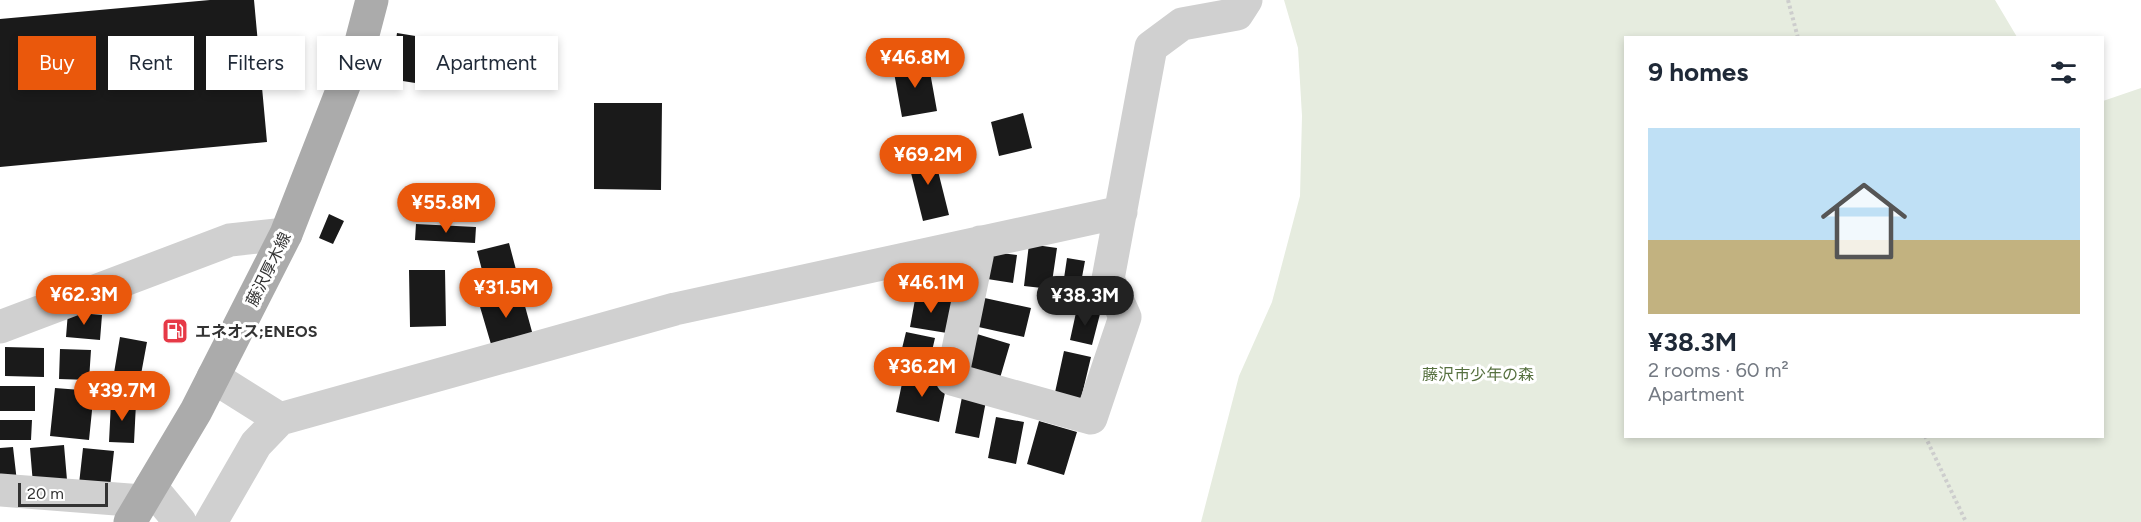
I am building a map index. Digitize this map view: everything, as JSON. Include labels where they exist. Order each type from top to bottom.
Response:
[{"type":"main road","name":"藤沢厚木線","points":[[141,503],[213,377],[286,234],[361,42],[372,0]]},
{"type":"street","points":[[980,242],[952,379],[1091,418],[1125,317],[1108,279],[1151,47],[1182,24],[1237,14],[1246,0]]},
{"type":"street","points":[[211,522],[256,444],[280,419],[675,309],[1121,212]]},
{"type":"street","points":[[0,327],[230,240],[286,234]]},
{"type":"street","points":[[213,377],[280,419]]},
{"type":"street","points":[[0,490],[141,503],[180,522]]},
{"type":"path","points":[[1788,0],[1797,36]]},
{"type":"path","points":[[1927,438],[1966,522]]},
{"type":"green space","name":"藤沢市少年の森","points":[[1284,0],[1995,0],[2016,36],[1624,36],[1624,438],[2104,438],[2104,101],[2141,88],[2141,522],[1201,522],[1239,376],[1272,302],[1300,196],[1302,116],[1298,48]]},
{"type":"building","points":[[210,0],[254,0],[257,36],[206,36],[206,90],[262,90],[267,142],[0,167],[0,19]]},
{"type":"building","points":[[397,33],[416,36],[415,83],[403,81],[403,36],[397,36]]},
{"type":"building","points":[[928,61],[937,111],[902,117],[893,67]]},
{"type":"building","points":[[594,103],[662,103],[661,190],[594,189]]},
{"type":"building","points":[[1023,113],[1032,148],[999,156],[991,122]]},
{"type":"building","points":[[933,151],[949,215],[923,221],[907,157]]},
{"type":"building","points":[[329,214],[344,221],[333,244],[319,238]]},
{"type":"building","points":[[416,224],[476,227],[475,243],[415,240]]},
{"type":"building","points":[[509,243],[519,281],[487,289],[477,251]]},
{"type":"building","points":[[1029,244],[1057,248],[1051,289],[1024,286]]},
{"type":"building","points":[[985,251],[1017,255],[1013,283],[981,278]]},
{"type":"building","points":[[1067,258],[1085,261],[1080,288],[1063,285]]},
{"type":"building","points":[[922,263],[961,270],[956,294],[917,287]]},
{"type":"building","points":[[409,270],[445,270],[446,326],[410,327]]},
{"type":"building","points":[[520,288],[534,339],[493,351],[478,300]]},
{"type":"building","points":[[916,294],[952,300],[947,333],[910,327]]},
{"type":"building","points":[[980,297],[1031,308],[1024,337],[974,326]]},
{"type":"building","points":[[1077,308],[1100,314],[1092,345],[1070,340]]},
{"type":"building","points":[[68,312],[102,315],[100,340],[66,337]]},
{"type":"building","points":[[906,332],[935,338],[928,368],[899,361]]},
{"type":"building","points":[[977,334],[1010,344],[1000,378],[967,369]]},
{"type":"building","points":[[120,337],[147,342],[137,396],[111,391]]},
{"type":"building","points":[[5,347],[44,348],[44,377],[5,376]]},
{"type":"building","points":[[60,349],[91,350],[89,380],[59,379]]},
{"type":"building","points":[[1064,351],[1091,357],[1080,403],[1054,397]]},
{"type":"building","points":[[904,374],[947,383],[939,422],[896,412]]},
{"type":"building","points":[[0,386],[35,386],[35,411],[0,411]]},
{"type":"building","points":[[55,388],[94,391],[89,440],[50,436]]},
{"type":"building","points":[[962,397],[986,401],[979,438],[955,433]]},
{"type":"building","points":[[111,402],[136,403],[134,443],[109,442]]},
{"type":"building","points":[[996,417],[1024,422],[1016,464],[988,458]]},
{"type":"building","points":[[0,420],[32,420],[31,440],[0,440]]},
{"type":"building","points":[[1039,421],[1077,432],[1064,475],[1027,464]]},
{"type":"building","points":[[64,445],[67,480],[33,484],[30,448]]},
{"type":"building","points":[[13,447],[17,482],[0,484],[0,448]]},
{"type":"building","points":[[83,448],[114,451],[110,487],[79,484]]},
{"type":"place","name":"エネオス;ENEOS","points":[[175,331]]}]
